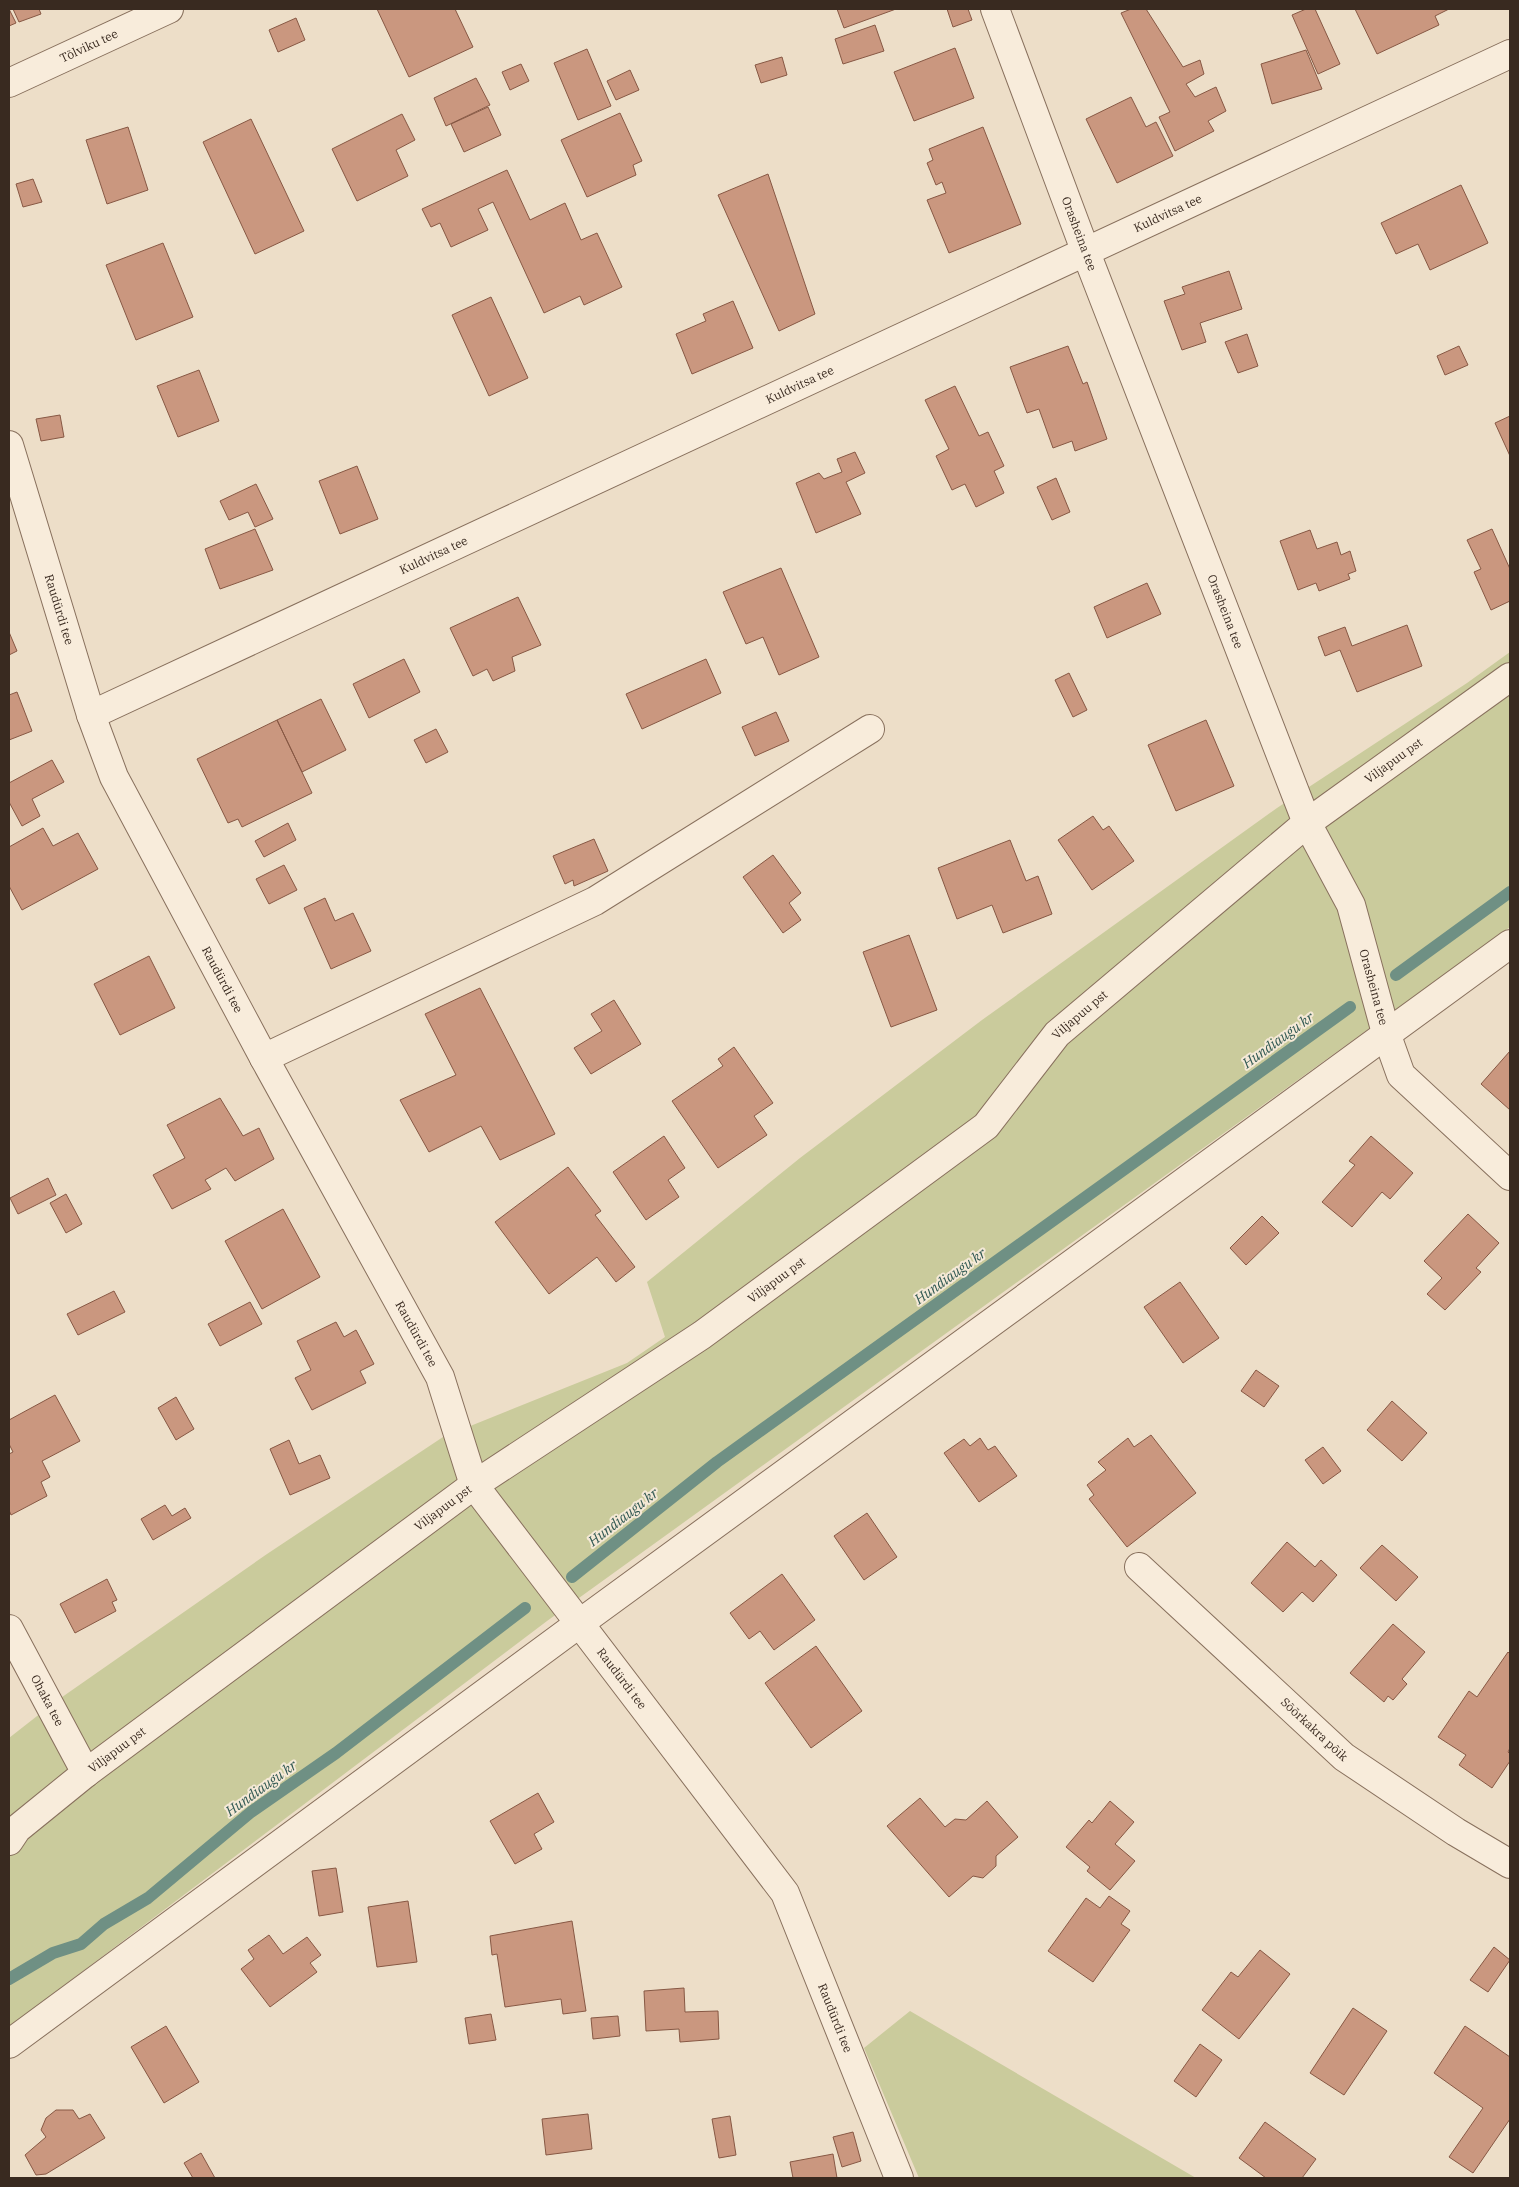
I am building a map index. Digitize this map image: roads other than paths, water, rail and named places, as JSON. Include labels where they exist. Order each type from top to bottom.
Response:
[{"type":"street","name":"Tõlviku tee","points":[[9,83],[169,9]]},
{"type":"street","name":"Orasheina tee","points":[[996,9],[1085,250],[1307,823],[1351,906],[1386,1034],[1401,1075],[1510,1176]]},
{"type":"street","name":"Kuldvitsa tee","points":[[91,715],[1085,250],[1510,54]]},
{"type":"street","name":"Raudürdi tee","points":[[10,452],[91,715],[114,777],[264,1058],[440,1377],[474,1485],[785,1893],[900,2178]]},
{"type":"street","name":"Viljapuu pst","points":[[9,1841],[17,1829],[86,1772],[474,1485],[702,1335],[986,1126],[1057,1034],[1307,823],[1510,677]]},
{"type":"street","points":[[264,1058],[594,901],[870,729]]},
{"type":"street","points":[[9,2044],[580,1623],[1510,944]]},
{"type":"street","name":"Sõõrkakra põik","points":[[1139,1567],[1344,1757],[1456,1832],[1510,1864]]},
{"type":"street","name":"Ohaka tee","points":[[9,1629],[86,1772]]},
{"type":"waterway","name":"Hundiaugu kr","points":[[1396,975],[1510,892]]},
{"type":"waterway","name":"Hundiaugu kr","points":[[572,1577],[717,1462],[1350,1007]]},
{"type":"waterway","name":"Hundiaugu kr","points":[[9,1979],[53,1953],[81,1944],[104,1924],[148,1898],[251,1812],[336,1753],[525,1608]]}]
